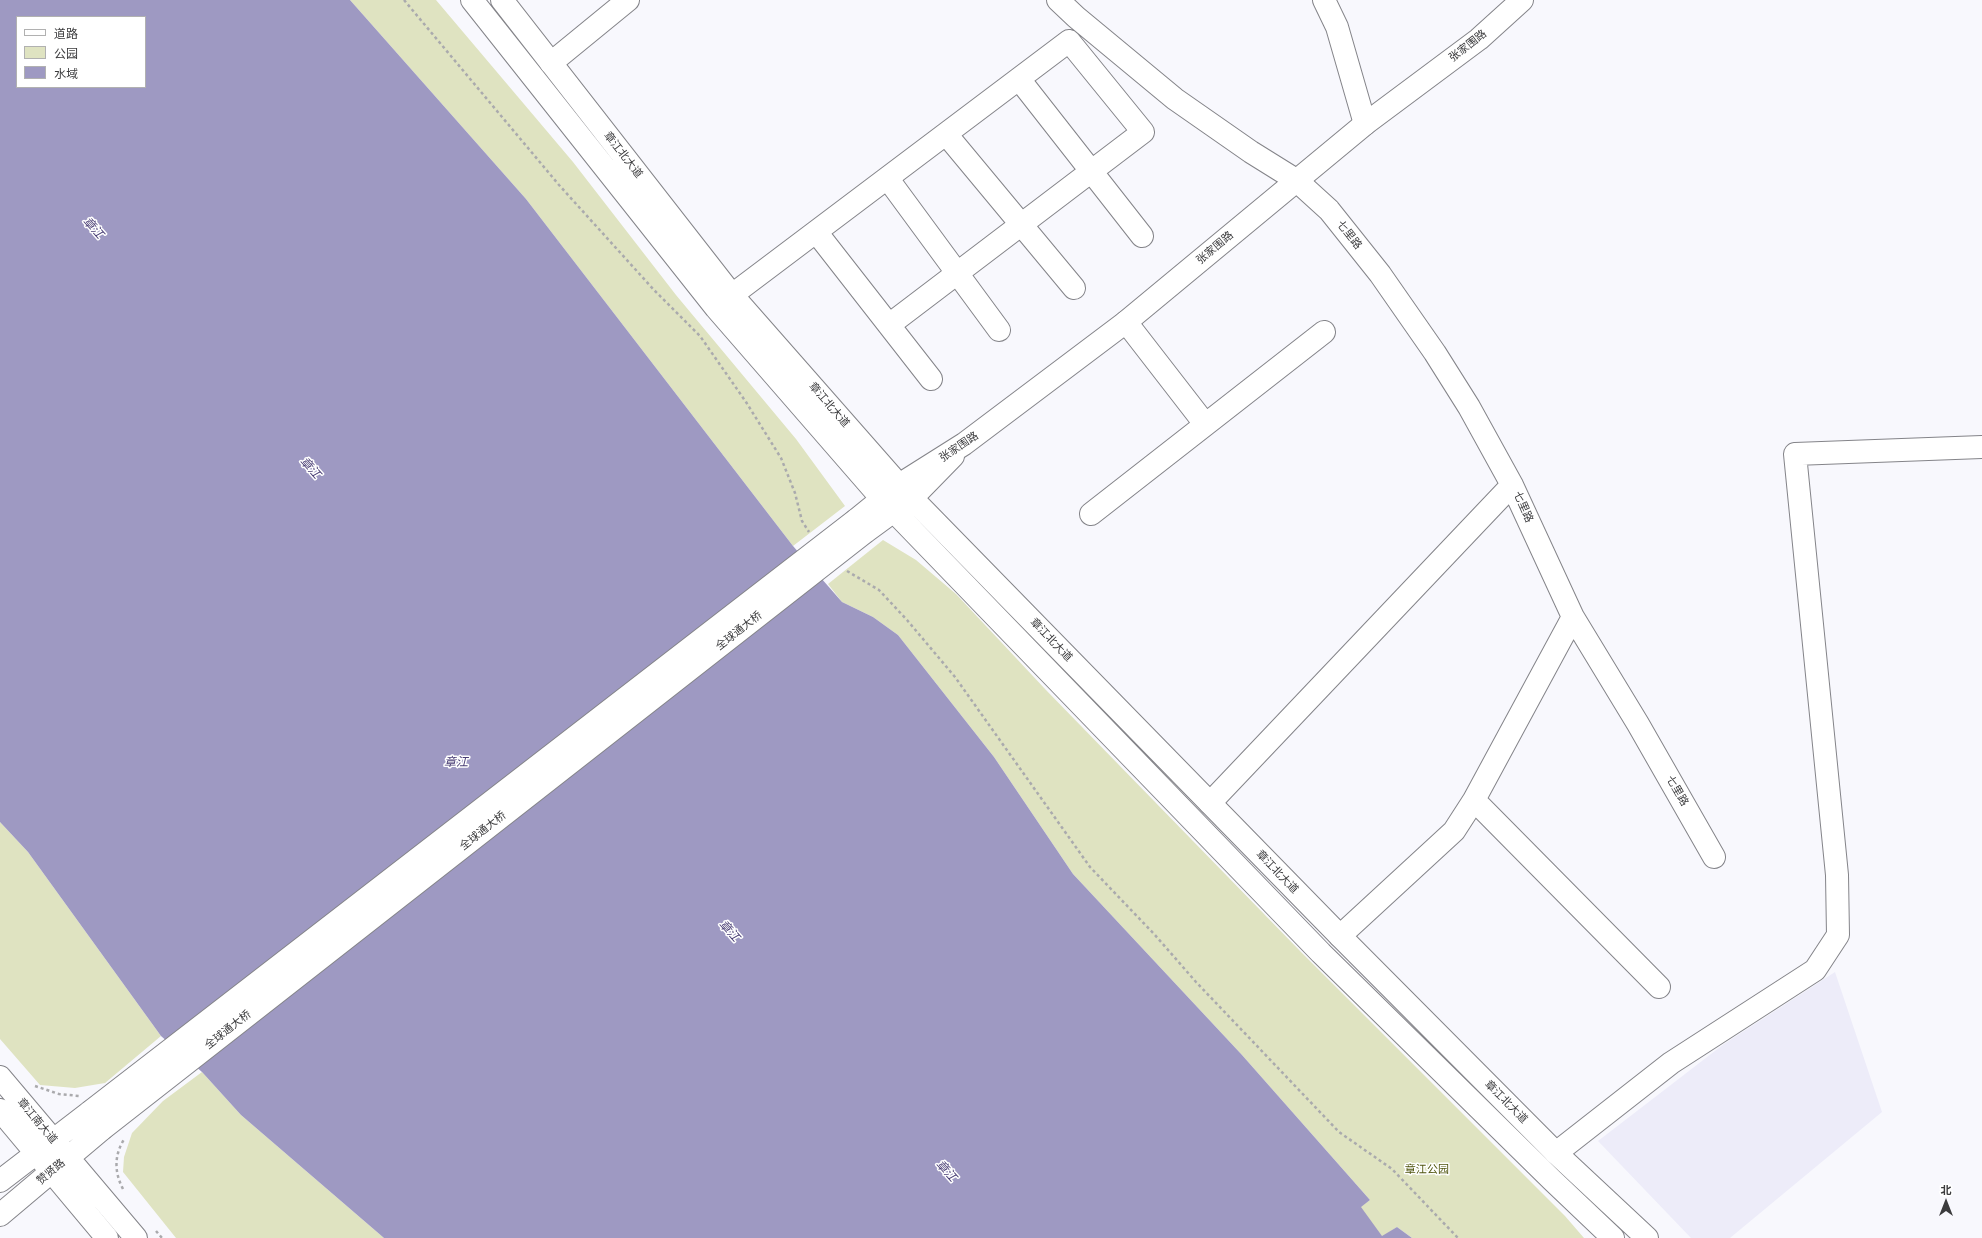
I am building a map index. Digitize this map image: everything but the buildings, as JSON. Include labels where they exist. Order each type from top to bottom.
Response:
[{"type":"main road","name":"章江北大道","points":[[472,0],[716,308],[888,505],[1321,953],[1552,1180],[1614,1238]]},
{"type":"main road","name":"章江北大道","points":[[502,0],[732,295],[905,491],[1340,936],[1556,1153],[1647,1238]]},
{"type":"main road","name":"七里路","points":[[1058,0],[1076,17],[1175,99],[1251,152],[1296,180],[1329,210],[1380,274],[1435,353],[1469,407],[1512,485],[1573,617],[1638,724],[1714,857]]},
{"type":"main road","points":[[1324,0],[1337,26],[1365,124]]},
{"type":"main road","name":"张家围路","points":[[888,505],[964,444],[1126,322],[1296,180],[1365,124],[1479,38],[1522,0]]},
{"type":"main road","points":[[551,63],[624,1]]},
{"type":"main road","points":[[732,295],[817,233],[1069,41],[1143,132],[889,325]]},
{"type":"main road","points":[[1019,79],[1142,236]]},
{"type":"main road","points":[[946,134],[1074,288]]},
{"type":"main road","points":[[888,179],[999,330]]},
{"type":"main road","points":[[817,233],[931,379]]},
{"type":"main road","points":[[1126,322],[1205,424]]},
{"type":"main road","points":[[1091,514],[1324,332]]},
{"type":"main road","points":[[1556,1153],[1671,1063],[1815,970],[1838,935],[1837,875],[1795,454],[1982,447]]},
{"type":"main road","points":[[1210,803],[1512,485]]},
{"type":"main road","name":"全球通大桥","points":[[92,1112],[888,505]]},
{"type":"main road","points":[[1340,936],[1454,831],[1474,800],[1573,617]]},
{"type":"main road","points":[[1474,800],[1659,987]]},
{"type":"main road","name":"章江南大道","points":[[0,1077],[53,1140],[59,1165],[107,1238]]},
{"type":"main road","name":"章江南大道","points":[[0,1110],[36,1153],[59,1165],[144,1232]]},
{"type":"main road","points":[[0,1181],[92,1112]]},
{"type":"main road","name":"赞贤路","points":[[0,1215],[59,1165],[92,1112]]},
{"type":"path","points":[[404,0],[559,185],[654,290],[700,336],[746,402],[781,458],[795,493],[802,521],[810,533]]},
{"type":"path","points":[[844,568],[879,590],[955,677],[1090,867],[1155,935],[1196,982],[1339,1132],[1392,1169],[1458,1238]]},
{"type":"path","points":[[34,1085],[40,1089],[70,1096],[92,1112]]},
{"type":"path","points":[[124,1192],[117,1177],[117,1151],[128,1133]]},
{"type":"path","points":[[144,1232],[162,1238]]},
{"type":"shaded area","points":[[1835,972],[1882,1112],[1730,1238],[1691,1238],[1598,1141],[1724,1044]]},
{"type":"green space","points":[[350,0],[436,0],[573,162],[676,295],[796,439],[845,506],[793,546],[526,199]]},
{"type":"green space","name":"章江公园","points":[[883,540],[916,560],[956,594],[1046,690],[1301,952],[1565,1216],[1584,1238],[1412,1238],[1397,1227],[1382,1237],[1360,1207],[1370,1200],[1242,1055],[1073,874],[994,757],[898,635],[873,617],[842,602],[828,584]]},
{"type":"green space","points":[[0,822],[28,852],[161,1036],[105,1083],[75,1088],[40,1085],[0,1039]]},
{"type":"green space","points":[[202,1072],[241,1115],[384,1238],[176,1238],[123,1172],[124,1157],[132,1133],[163,1101]]},
{"type":"water","name":"章江","points":[[0,0],[350,0],[526,199],[793,546],[842,602],[873,617],[898,635],[994,757],[1073,874],[1242,1055],[1370,1200],[1361,1207],[1382,1236],[1397,1227],[1412,1238],[384,1238],[241,1115],[202,1072],[161,1036],[28,852],[0,822]]}]
